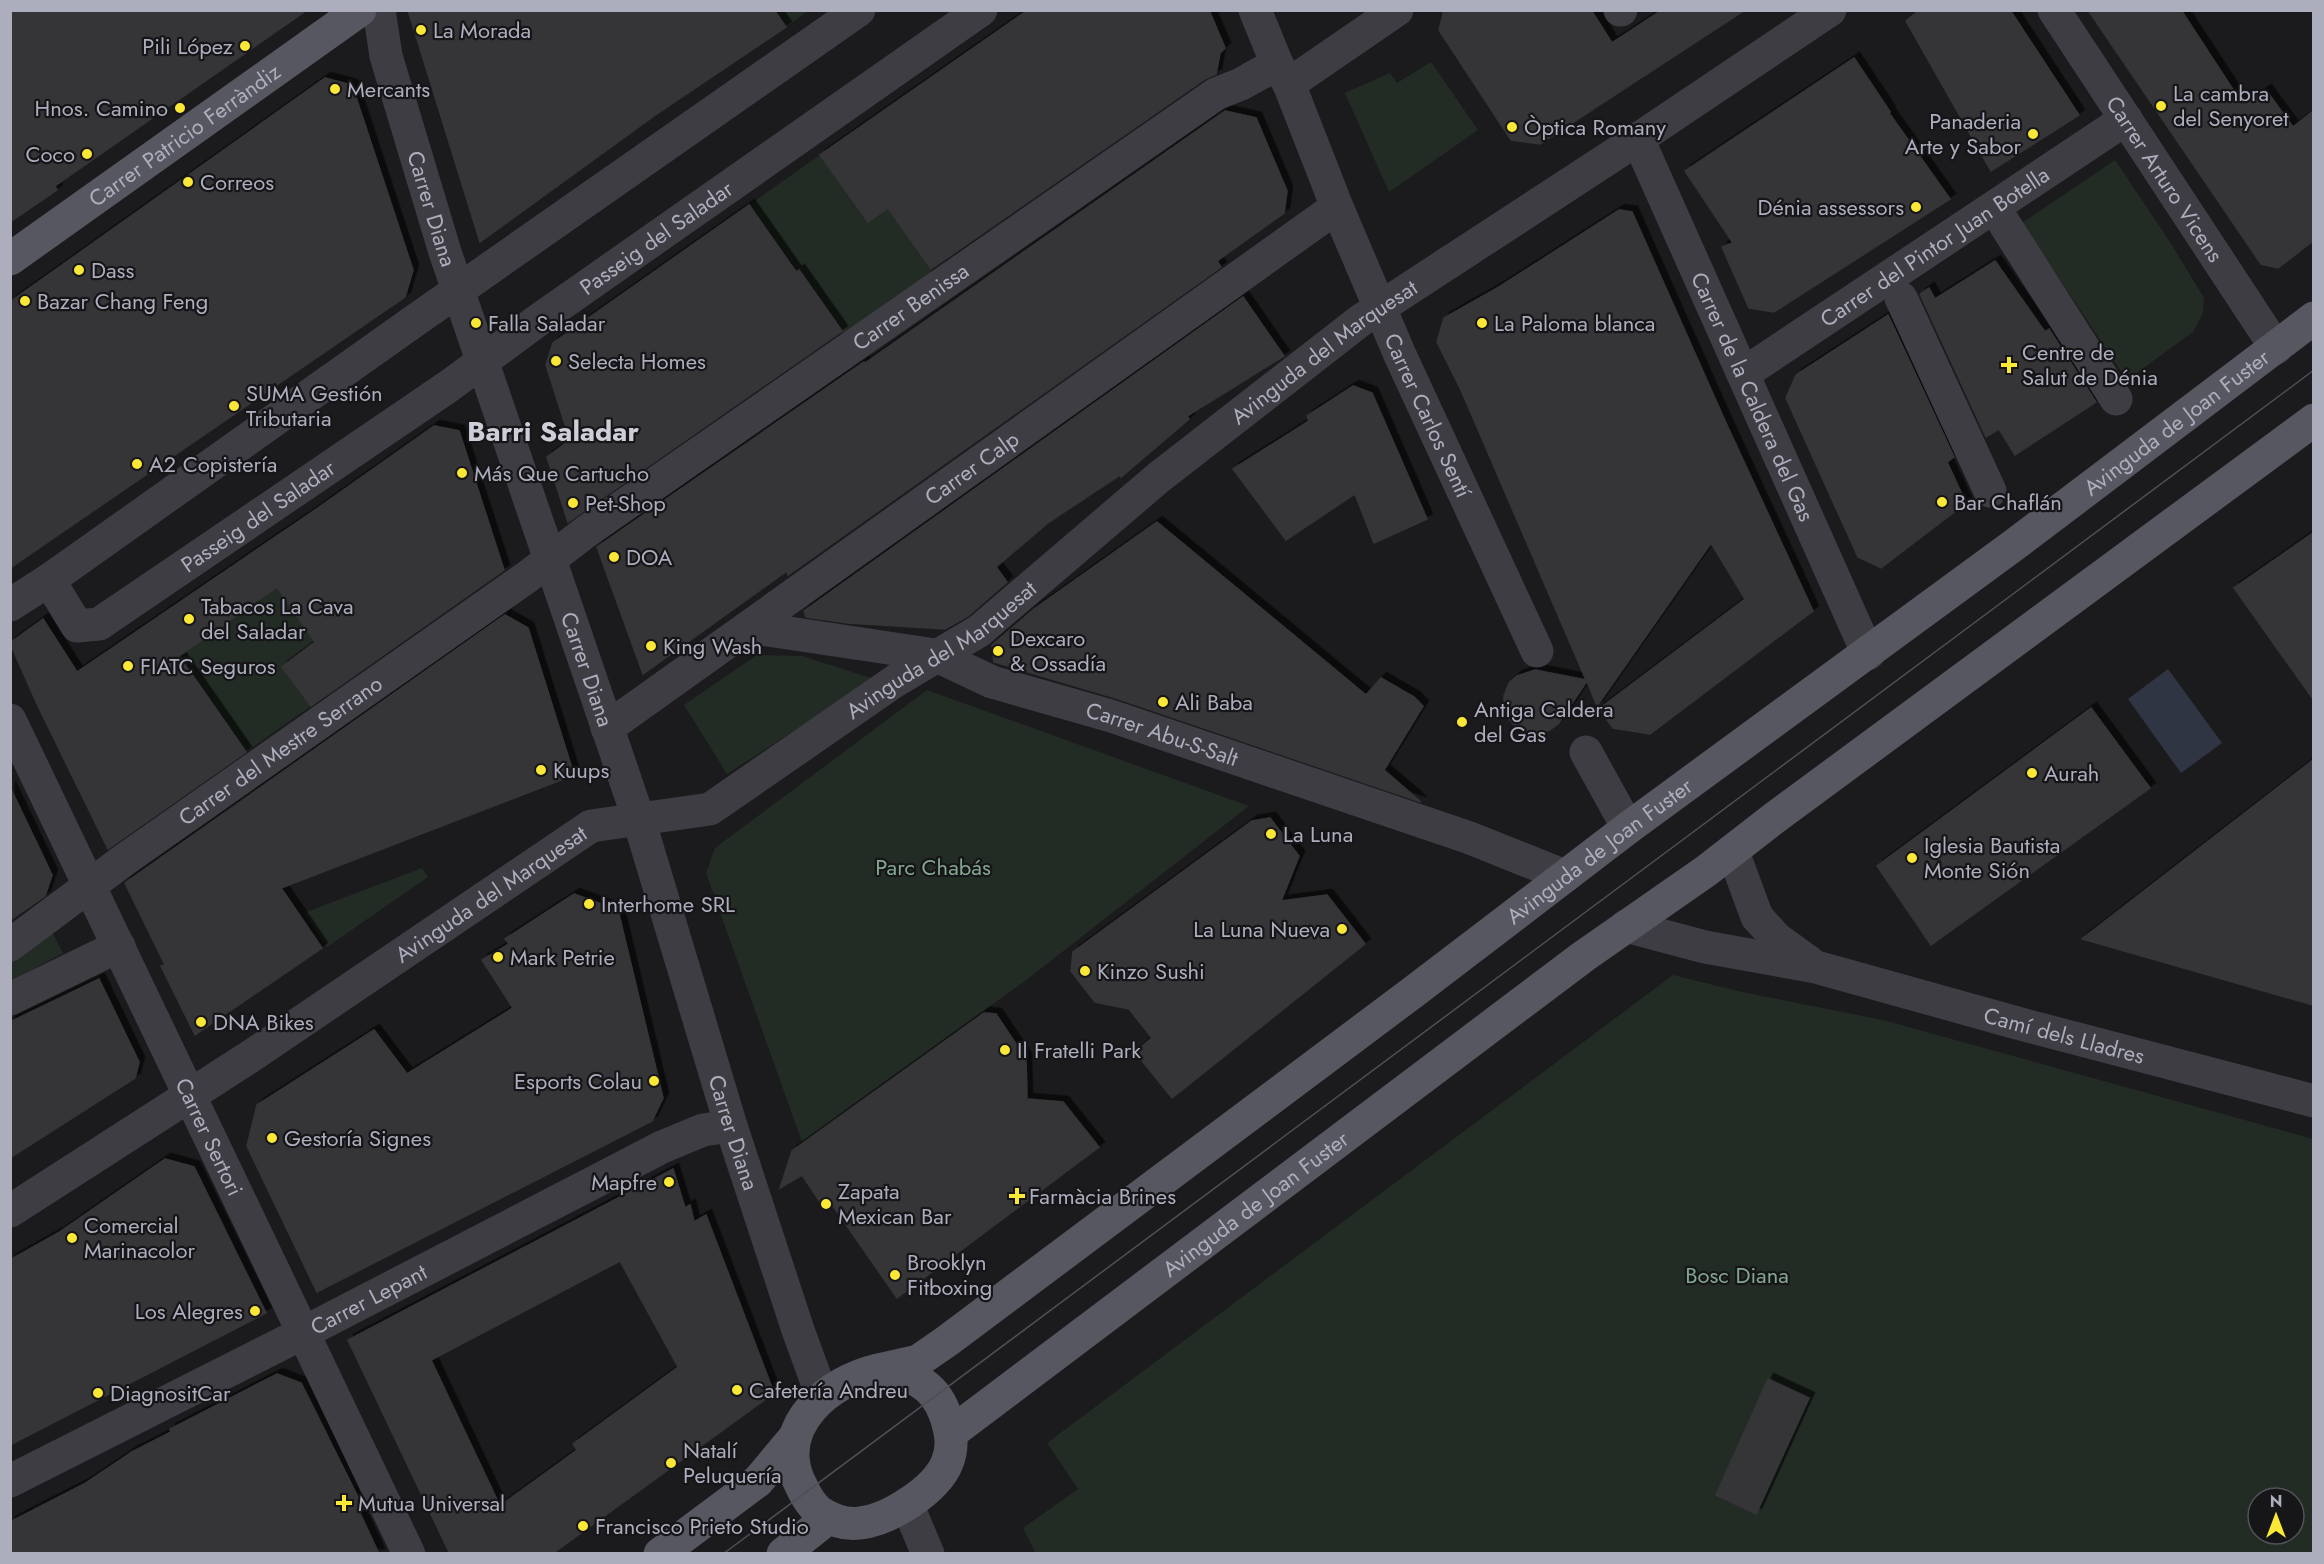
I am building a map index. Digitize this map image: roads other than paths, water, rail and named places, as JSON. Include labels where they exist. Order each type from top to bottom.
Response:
[{"type":"main road","name":"Carrer Patricio Ferràndiz","points":[[10,259],[360,10]]},
{"type":"main road","name":"Avinguda de Joan Fuster","points":[[878,1370],[918,1361],[1412,993],[1628,828],[1868,654],[2313,318]]},
{"type":"main road","name":"Avinguda de Joan Fuster","points":[[951,1432],[1626,926],[1733,852],[1773,819],[1816,790],[2103,574],[2313,420]]},
{"type":"main road","points":[[660,1554],[758,1481],[794,1438],[808,1412],[822,1396],[846,1381],[878,1370],[903,1374],[919,1380],[935,1394],[941,1404],[951,1432],[952,1444],[946,1466],[934,1484],[907,1504],[882,1518],[860,1524],[828,1518],[816,1509],[804,1493],[795,1471],[794,1438]]},
{"type":"main road","points":[[783,1554],[828,1518]]},
{"type":"street","name":"Carrer Diana","points":[[379,10],[386,56],[445,252],[639,820],[731,1126],[822,1396]]},
{"type":"street","points":[[10,605],[49,580],[459,289],[859,10]]},
{"type":"street","name":"Passeig del Saladar","points":[[49,580],[78,626],[99,624],[484,361],[537,321],[981,10]]},
{"type":"street","name":"Carrer Carlos Sentí","points":[[1255,10],[1380,309],[1537,651]]},
{"type":"street","name":"Carrer Benissa","points":[[551,559],[587,531],[1216,94],[1241,84],[1283,74],[1397,10]]},
{"type":"street","name":"Avinguda del Marquesat","points":[[10,1211],[190,1095],[591,826],[710,809],[895,681],[935,655],[979,631],[1200,444],[1361,320],[1830,10]]},
{"type":"street","name":"Carrer Arturo Vicens","points":[[2054,10],[2276,348]]},
{"type":"street","name":"Carrer del Pintor Juan Botella","points":[[1743,374],[2126,119]]},
{"type":"street","name":"Carrer de la Caldera del Gas","points":[[1638,139],[1868,654]]},
{"type":"street","name":"Carrer Calp","points":[[607,728],[1337,207]]},
{"type":"street","points":[[2004,223],[2116,399]]},
{"type":"street","points":[[1901,298],[1990,491]]},
{"type":"street","name":"Carrer del Mestre Serrano","points":[[10,945],[90,885],[551,559]]},
{"type":"street","name":"Carrer Abu-S-Salt","points":[[749,627],[935,655],[992,682],[1111,717],[1458,834],[1565,876]]},
{"type":"street","name":"Carrer Sertori","points":[[10,720],[410,1554]]},
{"type":"street","points":[[1586,752],[1628,828]]},
{"type":"street","name":"Camí dels Lladres","points":[[1733,852],[1757,917],[1777,939],[1816,967]]},
{"type":"street","name":"Camí dels Lladres","points":[[1626,926],[1705,947],[1816,967],[2313,1101]]},
{"type":"street","points":[[10,999],[119,946]]},
{"type":"street","name":"Carrer Lepant","points":[[10,1481],[303,1333],[662,1147],[703,1130],[731,1126]]},
{"type":"street","points":[[907,1504],[928,1554]]},
{"type":"water","points":[[2168,669],[2222,743],[2181,773],[2128,699]]},
{"type":"tram line","points":[[723,1554],[2314,370]]},
{"type":"place","name":"La Morada","points":[[421,30]]},
{"type":"place","name":"Pili López","points":[[245,46]]},
{"type":"place","name":"Mercants","points":[[335,89]]},
{"type":"place","name":"La cambra del Senyoret","points":[[2161,106]]},
{"type":"place","name":"Hnos. Camino","points":[[180,108]]},
{"type":"place","name":"Òptica Romany","points":[[1512,127]]},
{"type":"place","name":"Panaderia Arte y Sabor","points":[[2033,134]]},
{"type":"place","name":"Coco","points":[[87,154]]},
{"type":"place","name":"Correos","points":[[188,182]]},
{"type":"place","name":"Dénia assessors","points":[[1916,207]]},
{"type":"place","name":"Dass","points":[[79,270]]},
{"type":"place","name":"Bazar Chang Feng","points":[[25,301]]},
{"type":"place","name":"Falla Saladar","points":[[476,323]]},
{"type":"place","name":"La Paloma blanca","points":[[1482,323]]},
{"type":"place","name":"Selecta Homes","points":[[556,361]]},
{"type":"place","name":"Centre de Salut de Dénia","points":[[2009,365]]},
{"type":"place","name":"SUMA Gestión Tributaria","points":[[234,406]]},
{"type":"place","name":"A2 Copistería","points":[[137,464]]},
{"type":"place","name":"Más Que Cartucho","points":[[462,473]]},
{"type":"place","name":"Bar Chaflán","points":[[1942,502]]},
{"type":"place","name":"Pet-Shop","points":[[573,503]]},
{"type":"place","name":"DOA","points":[[614,557]]},
{"type":"place","name":"Tabacos La Cava del Saladar","points":[[189,619]]},
{"type":"place","name":"King Wash","points":[[651,646]]},
{"type":"place","name":"Dexcaro & Ossadía","points":[[998,651]]},
{"type":"place","name":"FIATC Seguros","points":[[128,666]]},
{"type":"place","name":"Ali Baba","points":[[1163,702]]},
{"type":"place","name":"Antiga Caldera del Gas","points":[[1462,722]]},
{"type":"place","name":"Kuups","points":[[541,770]]},
{"type":"place","name":"Aurah","points":[[2032,773]]},
{"type":"place","name":"La Luna","points":[[1271,834]]},
{"type":"place","name":"Iglesia Bautista Monte Sión","points":[[1912,858]]},
{"type":"place","name":"Interhome SRL","points":[[589,904]]},
{"type":"place","name":"La Luna Nueva","points":[[1342,929]]},
{"type":"place","name":"Mark Petrie","points":[[498,957]]},
{"type":"place","name":"Kinzo Sushi","points":[[1085,971]]},
{"type":"place","name":"DNA Bikes","points":[[201,1022]]},
{"type":"place","name":"Il Fratelli Park","points":[[1005,1050]]},
{"type":"place","name":"Esports Colau","points":[[654,1081]]},
{"type":"place","name":"Gestoría Signes","points":[[272,1138]]},
{"type":"place","name":"Mapfre","points":[[669,1182]]},
{"type":"place","name":"Farmàcia Brines","points":[[1017,1196]]},
{"type":"place","name":"Zapata Mexican Bar","points":[[826,1204]]},
{"type":"place","name":"Comercial Marinacolor","points":[[72,1238]]},
{"type":"place","name":"Brooklyn Fitboxing","points":[[895,1275]]},
{"type":"place","name":"Los Alegres","points":[[255,1311]]},
{"type":"place","name":"Cafetería Andreu","points":[[737,1390]]},
{"type":"place","name":"DiagnositCar","points":[[98,1393]]},
{"type":"place","name":"Natalí Peluquería","points":[[671,1463]]},
{"type":"place","name":"Mutua Universal","points":[[344,1503]]},
{"type":"place","name":"Francisco Prieto Studio","points":[[583,1526]]},
{"type":"district","name":"Barri Saladar","points":[[553,431]]},
{"type":"park label","name":"Parc Chabás","points":[[933,867]]},
{"type":"park label","name":"Bosc Diana","points":[[1737,1275]]}]
